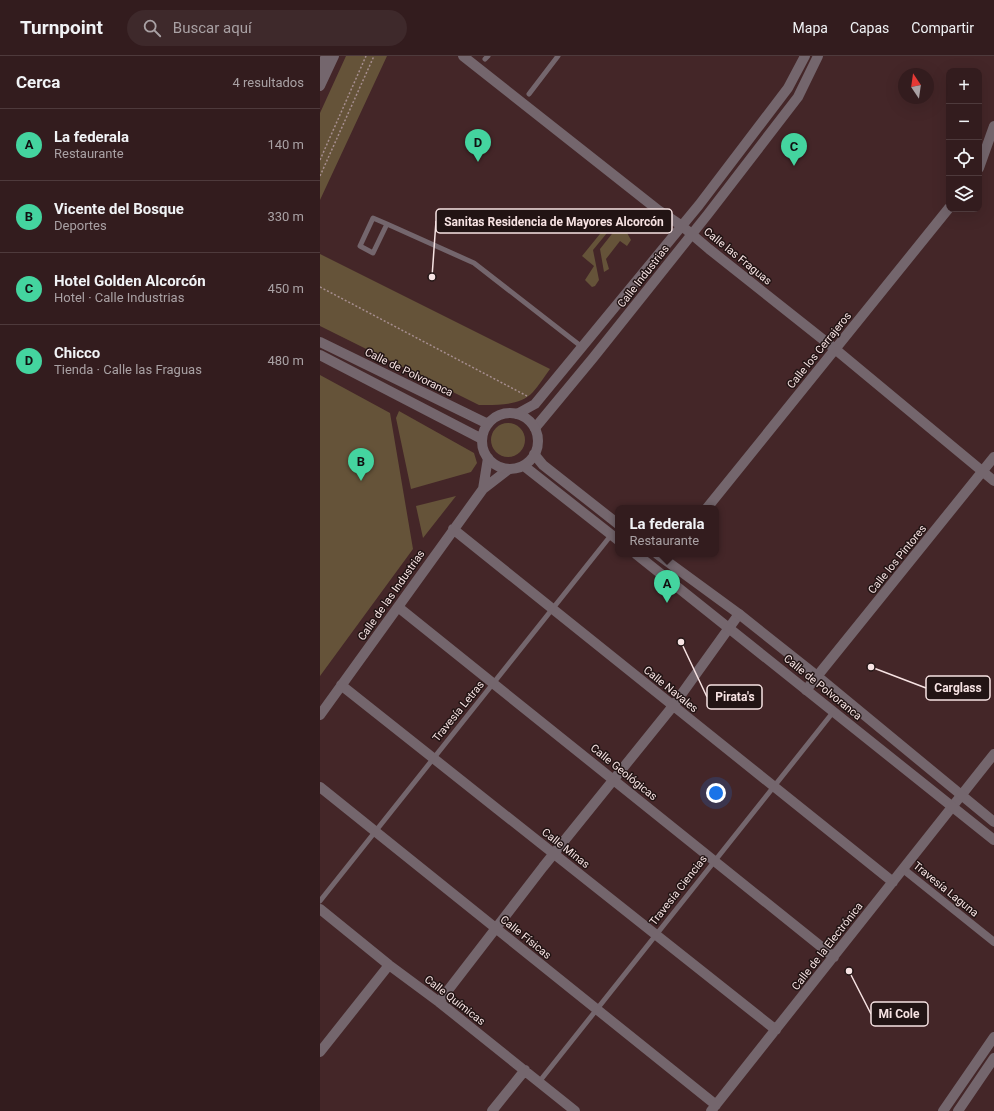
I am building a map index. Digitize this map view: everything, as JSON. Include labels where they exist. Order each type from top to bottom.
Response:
[{"type":"street","points":[[320,69],[326,56]]},
{"type":"street","points":[[320,86],[334,56]]},
{"type":"street","name":"Calle las Fraguas","points":[[463,56],[652,206],[692,233],[709,249],[835,349],[994,481]]},
{"type":"street","name":"Calle Industrias","points":[[517,414],[535,404],[682,226],[788,88],[805,56]]},
{"type":"street","name":"Calle Industrias","points":[[535,428],[593,358],[798,97],[818,56]]},
{"type":"street","points":[[982,160],[994,126]]},
{"type":"street","name":"Calle los Cerrajeros","points":[[710,505],[946,212]]},
{"type":"street","name":"Calle de Polvoranca","points":[[320,342],[488,424]]},
{"type":"street","points":[[320,355],[482,439]]},
{"type":"street","points":[[503,414],[517,414],[527,419],[535,428],[538,438],[538,445],[534,454],[524,466],[509,469],[501,468],[488,458],[483,449],[482,439],[488,424],[503,414]]},
{"type":"street","points":[[534,454],[543,465],[615,522]]},
{"type":"street","name":"Calle los Pintores","points":[[806,690],[983,472],[994,456]]},
{"type":"street","name":"Calle de las Industrias","points":[[483,489],[488,458]]},
{"type":"street","points":[[524,466],[615,537]]},
{"type":"street","name":"Calle de las Industrias","points":[[320,715],[483,489],[509,469]]},
{"type":"street","name":"Calle Navales","points":[[453,529],[892,882]]},
{"type":"street","name":"Calle de Polvoranca","points":[[640,557],[994,840]]},
{"type":"street","name":"Calle de Polvoranca","points":[[665,557],[817,676],[994,822]]},
{"type":"street","name":"Calle Geológicas","points":[[398,607],[834,956]]},
{"type":"street","points":[[439,1002],[553,854],[673,706],[730,629],[739,614]]},
{"type":"street","name":"Calle Minas","points":[[341,685],[434,757],[553,854],[776,1030]]},
{"type":"street","name":"Calle de la Electrónica","points":[[713,1108],[994,754]]},
{"type":"street","name":"Calle Físicas","points":[[320,787],[596,1009],[713,1108]]},
{"type":"street","name":"Travesía Laguna","points":[[903,869],[994,942]]},
{"type":"street","name":"Calle Químicas","points":[[320,909],[575,1111]]},
{"type":"street","points":[[320,1052],[389,965]]},
{"type":"street","points":[[943,1111],[994,1037]]},
{"type":"street","points":[[958,1111],[994,1058]]},
{"type":"street","points":[[492,1111],[524,1070]]},
{"type":"lane","points":[[529,94],[558,56]]},
{"type":"lane","points":[[387,224],[373,253],[360,246],[373,218],[387,224],[474,264],[582,347]]},
{"type":"lane","name":"Travesía Letras","points":[[320,902],[552,608],[615,537]]},
{"type":"lane","name":"Travesía Ciencias","points":[[539,1082],[834,711]]},
{"type":"path","points":[[320,160],[366,56]]},
{"type":"path","points":[[320,176],[374,56]]},
{"type":"path","points":[[320,287],[530,398],[535,404]]},
{"type":"shaded area","points":[[346,56],[387,56],[320,200],[320,113]]},
{"type":"shaded area","points":[[617,213],[621,216],[593,250],[599,280],[595,286],[592,287],[585,280],[594,266],[582,256]]},
{"type":"shaded area","points":[[622,229],[626,231],[631,240],[627,246],[620,241],[606,259],[609,269],[604,272],[600,249],[615,230]]},
{"type":"shaded area","points":[[320,254],[550,369],[528,397],[508,404],[479,405],[320,326]]},
{"type":"shaded area","points":[[320,375],[390,413],[413,549],[320,676]]},
{"type":"shaded area","points":[[399,411],[474,453],[477,463],[471,472],[411,489],[396,418]]},
{"type":"shaded area","points":[[508,423],[514,424],[520,428],[524,434],[524,446],[520,452],[514,456],[508,457],[502,456],[496,452],[492,446],[491,440],[492,434],[496,428],[502,424]]},
{"type":"shaded area","points":[[456,496],[423,538],[416,506]]},
{"type":"place","name":"Chicco","points":[[478,162]]},
{"type":"place","name":"Hotel Golden Alcorcón","points":[[794,166]]},
{"type":"place","name":"Sanitas Residencia de Mayores Alcorcón","points":[[432,277]]},
{"type":"place","name":"Vicente del Bosque","points":[[361,481]]},
{"type":"place","name":"La federala","points":[[667,603]]},
{"type":"place","name":"Pirata's","points":[[681,642]]},
{"type":"place","name":"Carglass","points":[[871,667]]},
{"type":"place","name":"Mi Cole","points":[[849,971]]}]
